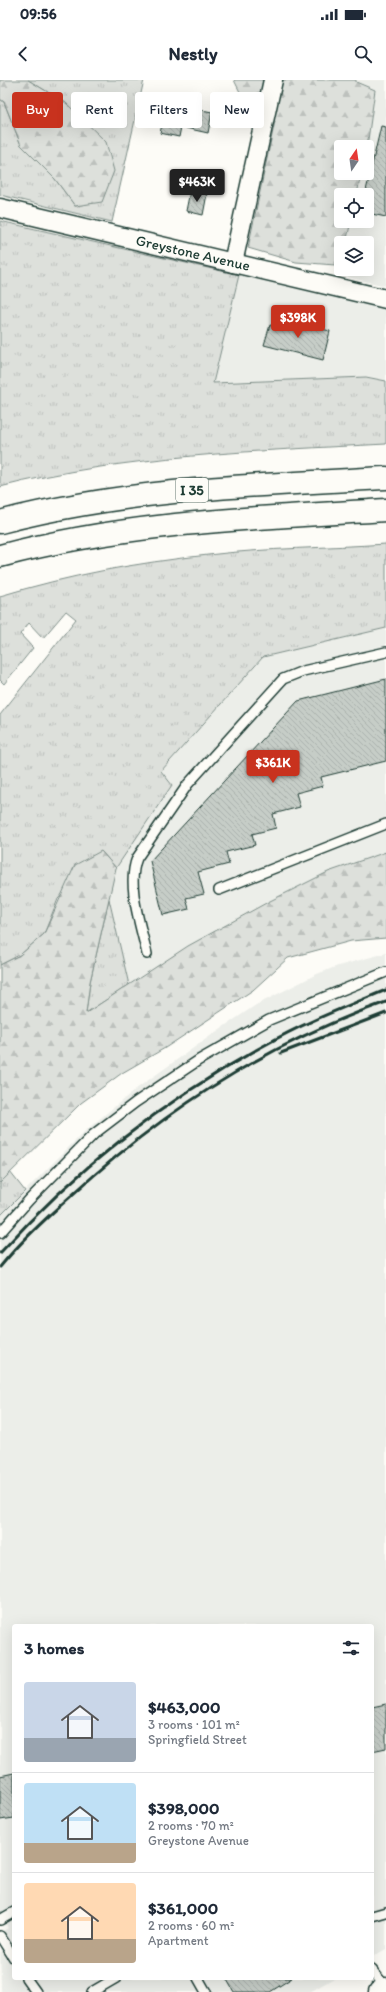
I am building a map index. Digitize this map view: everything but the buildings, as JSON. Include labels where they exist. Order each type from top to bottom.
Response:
[{"type":"main road","name":"I 35","points":[[0,522],[46,510],[129,497],[206,488],[386,478]]},
{"type":"main road","name":"I 35","points":[[0,556],[37,546],[154,527],[227,520],[386,510]]},
{"type":"main road","points":[[0,565],[37,546]]},
{"type":"main road","points":[[380,1992],[386,1988]]},
{"type":"street","points":[[233,263],[273,80]]},
{"type":"street","name":"Greystone Avenue","points":[[0,208],[386,299]]},
{"type":"lane","points":[[147,954],[133,885],[133,868],[137,858],[188,784],[283,679],[303,671],[386,652]]},
{"type":"lane","points":[[219,890],[386,824]]},
{"type":"lane","points":[[0,1234],[29,1200],[94,1134],[136,1102],[199,1060],[269,1020],[386,972]]},
{"type":"lane","points":[[374,1915],[386,1912]]},
{"type":"lane","points":[[0,1920],[12,1913]]},
{"type":"lane","points":[[0,1936],[12,1955]]},
{"type":"lane","points":[[374,1973],[386,1988]]},
{"type":"lane","points":[[27,1980],[36,1992]]},
{"type":"lane","points":[[92,1992],[113,1980]]},
{"type":"lane","points":[[199,1980],[206,1992]]},
{"type":"shaded area","points":[[356,80],[386,80],[386,286],[346,276],[374,276],[374,236],[348,236],[349,228],[374,228],[374,188],[358,188],[360,180],[374,180],[374,140],[368,140],[375,90],[356,82]]},
{"type":"shaded area","points":[[239,275],[386,310],[386,381],[366,377],[213,383]]},
{"type":"shaded area","points":[[386,628],[386,852],[328,872],[268,902],[189,946],[129,985],[109,897],[116,868],[172,785],[161,771],[263,657]]},
{"type":"shaded area","points":[[386,953],[386,1949],[374,1956],[374,1624],[12,1624],[12,1980],[331,1980],[310,1992],[1,1992],[0,1933],[8,1928],[0,1915],[0,1216],[85,1131],[136,1089],[256,1005],[317,974],[338,966]]},
{"type":"green space","points":[[0,80],[28,80],[48,92],[12,92],[12,122],[4,102],[0,99]]},
{"type":"green space","points":[[28,80],[144,80],[141,92],[135,92],[135,120],[112,222],[0,195],[0,99],[4,102],[12,122],[12,128],[14,128],[21,145],[55,179],[75,206],[102,201],[75,128],[127,128],[127,92],[71,92],[71,117],[66,103],[63,101],[63,92],[48,92]]},
{"type":"green space","points":[[234,80],[356,80],[356,82],[375,90],[368,140],[334,140],[334,180],[360,180],[358,188],[334,188],[334,228],[349,228],[348,236],[334,236],[334,265],[296,262],[248,248],[275,121],[264,113],[264,92],[240,92]]},
{"type":"green space","points":[[63,101],[66,103],[71,108],[71,128],[92,128],[106,142],[114,171],[102,202],[75,206],[55,179],[21,145],[14,128],[63,128]]},
{"type":"green space","points":[[0,221],[239,275],[213,383],[366,377],[386,381],[386,444],[240,452],[143,461],[47,476],[0,487]]},
{"type":"green space","points":[[386,544],[386,628],[263,657],[161,771],[172,785],[116,868],[101,851],[58,899],[44,934],[20,955],[0,965],[0,715],[76,619],[66,611],[43,638],[29,623],[20,634],[33,648],[4,684],[0,680],[0,596],[77,576],[181,558],[252,551]]},
{"type":"green space","points":[[101,851],[116,868],[90,982],[86,1013],[188,946],[268,902],[328,872],[386,852],[386,938],[351,941],[288,958],[253,990],[165,1048],[122,1073],[81,1103],[0,1183],[0,965],[20,955],[44,934],[75,865]]},
{"type":"green space","points":[[109,899],[129,985],[86,1013],[90,982]]},
{"type":"green space","points":[[10,1172],[25,1191],[0,1216],[0,1183]]},
{"type":"railway","points":[[0,1253],[29,1222],[91,1165],[158,1112],[193,1088],[279,1037],[386,990]]},
{"type":"railway","points":[[0,1267],[34,1230],[106,1165],[142,1136],[180,1109],[259,1059],[300,1038],[386,1002]]},
{"type":"railway","points":[[281,1053],[386,1013]]}]
